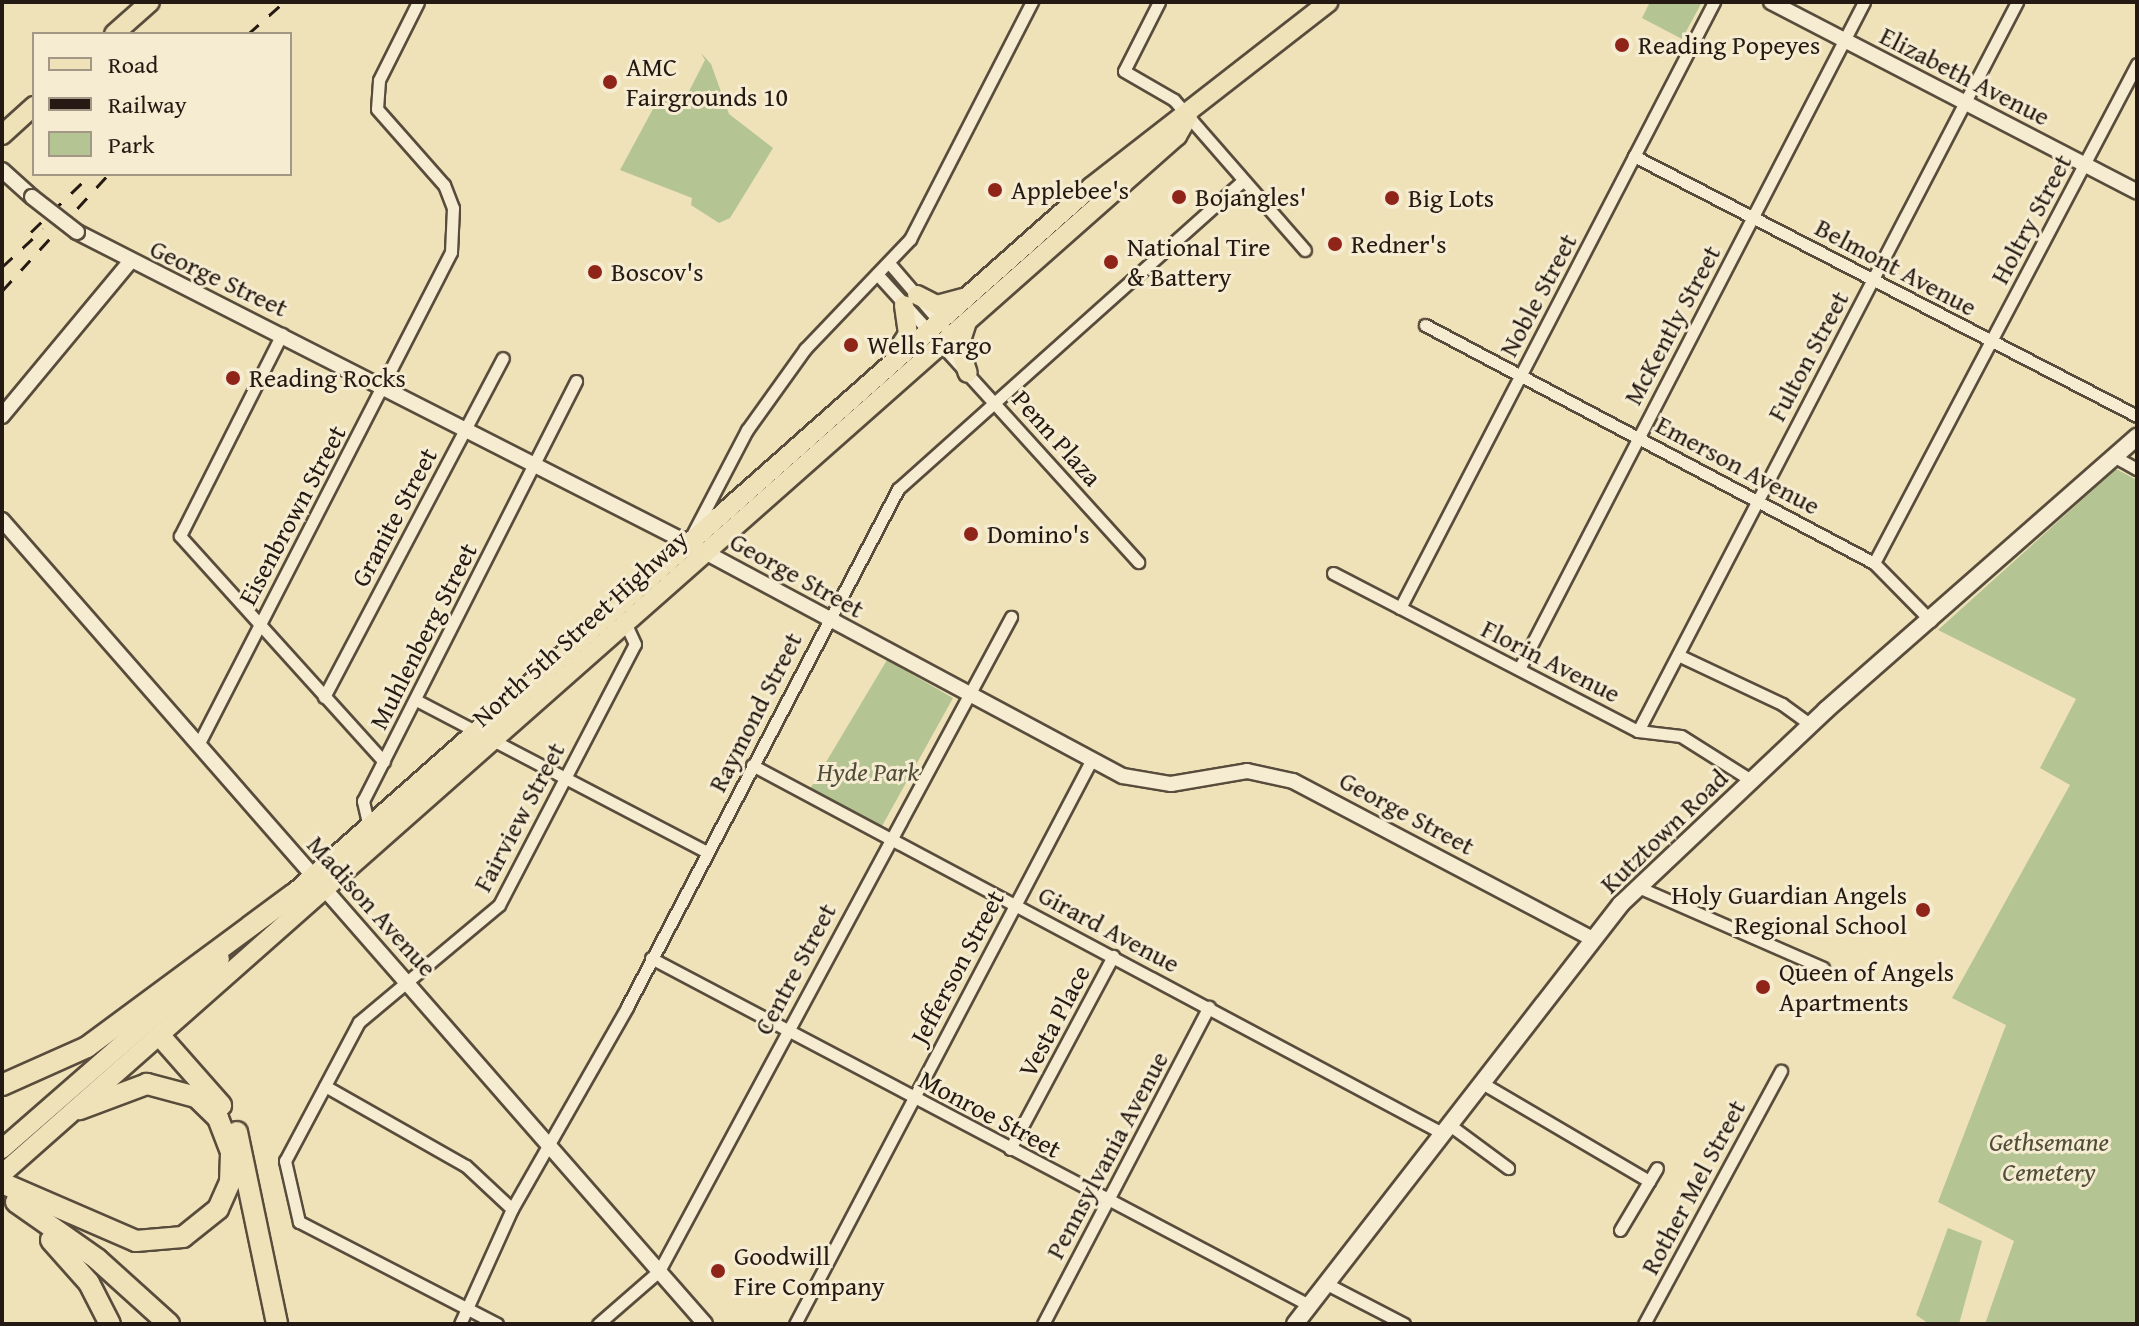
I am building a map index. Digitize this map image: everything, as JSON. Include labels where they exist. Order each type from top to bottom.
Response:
[{"type":"highway","points":[[2,1085],[87,1047],[294,894]]},
{"type":"highway","points":[[161,1037],[240,1138],[277,1324]]},
{"type":"highway","points":[[2,1183],[136,1241],[176,1239],[213,1215],[232,1160],[222,1124],[202,1102],[147,1084],[80,1109]]},
{"type":"highway","points":[[2,1193],[97,1259],[169,1324]]},
{"type":"highway","points":[[2,1208],[51,1240],[150,1324]]},
{"type":"highway","points":[[51,1240],[96,1292],[110,1324]]},
{"type":"main road","points":[[116,32],[150,2]]},
{"type":"main road","name":"North 5th Street Highway","points":[[2,1149],[294,894],[319,881],[486,735],[696,548],[889,366],[939,334],[967,322],[1177,136],[1188,117],[1329,2]]},
{"type":"main road","points":[[2,135],[32,108]]},
{"type":"main road","name":"North 5th Street Highway","points":[[2,1174],[161,1037],[319,881],[369,827],[625,623],[696,548],[914,368],[971,296],[1167,124],[1188,117]]},
{"type":"main road","points":[[889,366],[908,334],[911,300],[937,305],[971,296]]},
{"type":"main road","points":[[962,367],[959,346],[967,322]]},
{"type":"main road","points":[[914,368],[937,356],[962,367]]},
{"type":"main road","name":"Kutztown Road","points":[[1295,1324],[1447,1130],[1591,938],[1638,887],[1811,725],[2137,437]]},
{"type":"main road","points":[[142,1028],[161,1037]]},
{"type":"street","name":"Eisenbrown Street","points":[[198,745],[447,263],[454,221],[444,185],[377,109],[379,80],[418,2]]},
{"type":"street","points":[[696,548],[747,430],[827,321],[889,263],[913,233],[1032,2]]},
{"type":"street","points":[[1159,2],[1124,71],[1188,117],[1305,250]]},
{"type":"street","name":"Noble Street","points":[[1400,608],[1714,2]]},
{"type":"street","name":"Elizabeth Avenue","points":[[1771,2],[2137,192]]},
{"type":"street","name":"McKently Street","points":[[1519,669],[1864,2]]},
{"type":"street","name":"Fulton Street","points":[[1638,731],[2017,2]]},
{"type":"street","name":"Holtry Street","points":[[1874,563],[2137,64]]},
{"type":"street","name":"Belmont Avenue","points":[[1634,156],[2137,416]]},
{"type":"street","name":"George Street","points":[[2,170],[77,232],[129,263],[282,334],[383,386],[1092,759],[1157,785],[1233,771],[1293,781],[1591,938]]},
{"type":"street","name":"Raymond Street","points":[[460,1324],[512,1209],[651,958],[827,619],[904,481],[1243,180]]},
{"type":"street","points":[[2,416],[129,263]]},
{"type":"street","points":[[889,263],[911,300]]},
{"type":"street","points":[[877,274],[911,300]]},
{"type":"street","name":"Penn Plaza","points":[[911,300],[962,367],[1138,562]]},
{"type":"street","name":"Emerson Avenue","points":[[1425,325],[1759,499],[1874,563],[1931,621]]},
{"type":"street","points":[[282,334],[180,536],[384,762]]},
{"type":"street","name":"Granite Street","points":[[324,697],[503,358]]},
{"type":"street","name":"Muhlenberg Street","points":[[369,827],[361,806],[576,381]]},
{"type":"street","points":[[2115,457],[2137,469]]},
{"type":"street","name":"Madison Avenue","points":[[2,520],[705,1324]]},
{"type":"street","name":"Florin Avenue","points":[[1333,573],[1638,731],[1681,736],[1751,780]]},
{"type":"street","name":"Centre Street","points":[[598,1324],[659,1271],[1011,617]]},
{"type":"street","name":"Fairview Street","points":[[468,1309],[299,1222],[285,1161],[359,1022],[495,910],[635,644],[625,623]]},
{"type":"street","points":[[1678,655],[1769,697],[1811,725]]},
{"type":"street","points":[[416,700],[707,852]]},
{"type":"street","name":"Jefferson Street","points":[[795,1324],[1092,759]]},
{"type":"street","name":"Girard Avenue","points":[[752,765],[1447,1130],[1508,1168]]},
{"type":"street","points":[[1638,887],[1823,968]]},
{"type":"street","name":"Vesta Place","points":[[1010,1149],[1113,956]]},
{"type":"street","name":"Monroe Street","points":[[651,958],[1309,1305]]},
{"type":"street","name":"Pennsylvania Avenue","points":[[1043,1324],[1209,1007]]},
{"type":"street","name":"Rother Mel Street","points":[[1644,1324],[1781,1071]]},
{"type":"street","points":[[1482,1083],[1649,1181]]},
{"type":"street","points":[[325,1086],[466,1166],[512,1209]]},
{"type":"street","points":[[1620,1230],[1657,1168]]},
{"type":"street","points":[[1325,1283],[1403,1324]]},
{"type":"street","points":[[468,1309],[497,1324]]},
{"type":"green space","points":[[1650,2],[1702,2],[1682,39],[1642,18]]},
{"type":"green space","points":[[701,53],[711,64],[729,114],[773,148],[730,218],[719,223],[691,205],[692,198],[620,170],[660,96],[681,107],[705,60]]},
{"type":"green space","name":"Gethsemane Cemetery","points":[[2116,469],[2137,480],[2137,1324],[1985,1324],[2014,1241],[1938,1202],[2006,1025],[1952,998],[2070,785],[2040,768],[2076,699],[1938,630]]},
{"type":"green space","name":"Hyde Park","points":[[887,660],[953,698],[882,826],[810,789]]},
{"type":"green space","points":[[1948,1228],[1982,1241],[1959,1324],[1929,1324],[1916,1315]]},
{"type":"railway","points":[[250,32],[284,2]]},
{"type":"railway","points":[[31,232],[89,176]]},
{"type":"railway","points":[[2,291],[107,176]]},
{"type":"railway","points":[[2,267],[43,229]]},
{"type":"place","name":"Reading Popeyes","points":[[1622,45]]},
{"type":"place","name":"AMC Fairgrounds 10","points":[[610,82]]},
{"type":"place","name":"Applebee's","points":[[995,190]]},
{"type":"place","name":"Bojangles'","points":[[1179,197]]},
{"type":"place","name":"Big Lots","points":[[1392,198]]},
{"type":"place","name":"Redner's","points":[[1335,244]]},
{"type":"place","name":"National Tire & Battery","points":[[1111,262]]},
{"type":"place","name":"Boscov's","points":[[595,272]]},
{"type":"place","name":"Wells Fargo","points":[[851,345]]},
{"type":"place","name":"Reading Rocks","points":[[233,378]]},
{"type":"place","name":"Domino's","points":[[971,534]]},
{"type":"place","name":"Holy Guardian Angels Regional School","points":[[1923,910]]},
{"type":"place","name":"Queen of Angels Apartments","points":[[1763,987]]},
{"type":"place","name":"Goodwill Fire Company","points":[[718,1271]]}]
